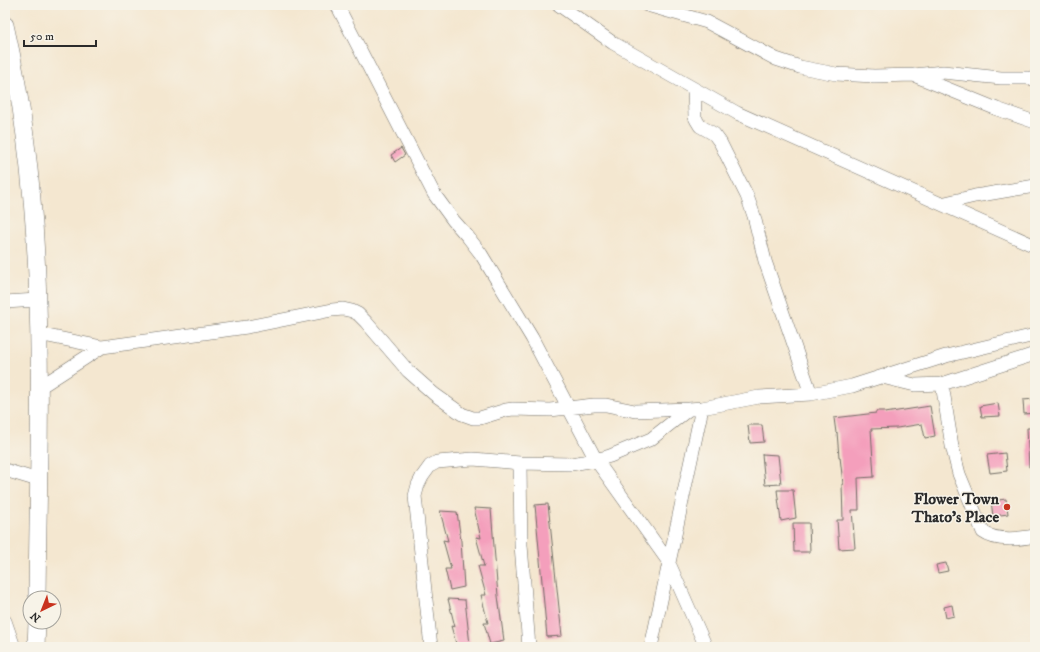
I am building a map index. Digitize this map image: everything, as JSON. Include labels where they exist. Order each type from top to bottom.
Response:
[{"type":"main road","points":[[5,25],[8,52],[28,148],[35,253],[40,387],[37,590]]},
{"type":"main road","points":[[36,630],[36,647]]},
{"type":"street","points":[[337,5],[434,194],[481,254],[532,338],[596,460],[668,562],[706,647]]},
{"type":"street","points":[[559,5],[613,43],[737,113],[1035,246]]},
{"type":"street","points":[[647,5],[707,22],[776,59],[800,67],[836,74],[874,76],[914,75],[943,72],[1001,78],[1035,79]]},
{"type":"street","points":[[914,75],[997,109],[1035,122]]},
{"type":"street","points":[[694,89],[695,117],[700,126],[714,134],[720,142],[747,196],[754,216],[765,261],[811,394]]},
{"type":"street","points":[[941,204],[976,196],[1035,186]]},
{"type":"street","points":[[5,302],[37,300]]},
{"type":"street","points":[[38,334],[102,347],[247,327],[332,310],[352,311],[358,314],[366,322],[408,371],[434,394],[462,414],[473,418],[480,418],[506,410],[550,410],[594,405],[606,405],[635,411],[695,408],[759,397],[811,394],[852,386],[946,356],[1035,335]]},
{"type":"street","points":[[882,377],[915,385],[942,384],[1035,353],[1020,338]]},
{"type":"street","points":[[40,387],[102,347]]},
{"type":"street","points":[[942,384],[952,446],[959,474],[983,532],[990,536],[1000,538],[1014,539],[1035,536]]},
{"type":"street","points":[[432,647],[415,496],[418,485],[430,466],[437,462],[473,459],[520,463],[571,464],[596,460],[610,456],[651,439],[695,408]]},
{"type":"street","points":[[651,647],[668,562],[695,408]]},
{"type":"street","points":[[520,463],[520,545],[529,647]]},
{"type":"street","points":[[5,470],[38,480]]},
{"type":"street","points":[[695,620],[714,647]]},
{"type":"street","points":[[5,621],[14,647]]},
{"type":"building","points":[[401,148],[405,155],[395,162],[391,155]]},
{"type":"building","points":[[1035,399],[1035,413],[1024,414],[1023,400]]},
{"type":"building","points":[[998,403],[1000,416],[982,417],[980,406]]},
{"type":"building","points":[[930,406],[935,436],[925,438],[922,424],[897,428],[871,429],[874,477],[858,478],[859,510],[852,510],[855,548],[839,549],[837,520],[843,520],[843,484],[834,418],[876,413],[876,411],[885,411],[885,413]]},
{"type":"building","points":[[748,425],[762,425],[764,442],[750,443]]},
{"type":"building","points":[[1027,428],[1035,428],[1035,467],[1029,467]]},
{"type":"building","points":[[1005,453],[1007,471],[990,473],[987,455]]},
{"type":"building","points":[[762,454],[778,455],[781,484],[765,485]]},
{"type":"building","points":[[777,490],[793,490],[796,518],[781,521]]},
{"type":"building","points":[[1006,499],[1008,514],[993,516],[991,501]]},
{"type":"building","points":[[548,504],[562,636],[547,637],[535,505]]},
{"type":"building","points":[[474,508],[491,509],[498,596],[504,641],[490,644],[484,623],[488,623],[481,595],[486,595],[478,566],[484,566],[476,537],[481,538]]},
{"type":"building","points":[[440,511],[457,512],[461,541],[464,587],[450,590],[445,569],[451,569],[443,540],[448,541]]},
{"type":"building","points":[[793,523],[809,523],[810,552],[794,552]]},
{"type":"building","points":[[946,563],[948,571],[938,573],[936,565]]},
{"type":"building","points":[[448,599],[465,600],[470,645],[457,647],[451,626],[455,627]]},
{"type":"building","points":[[952,605],[954,616],[946,618],[944,607]]},
{"type":"place","name":"Flower Town Thato's Place","points":[[1007,507]]}]
